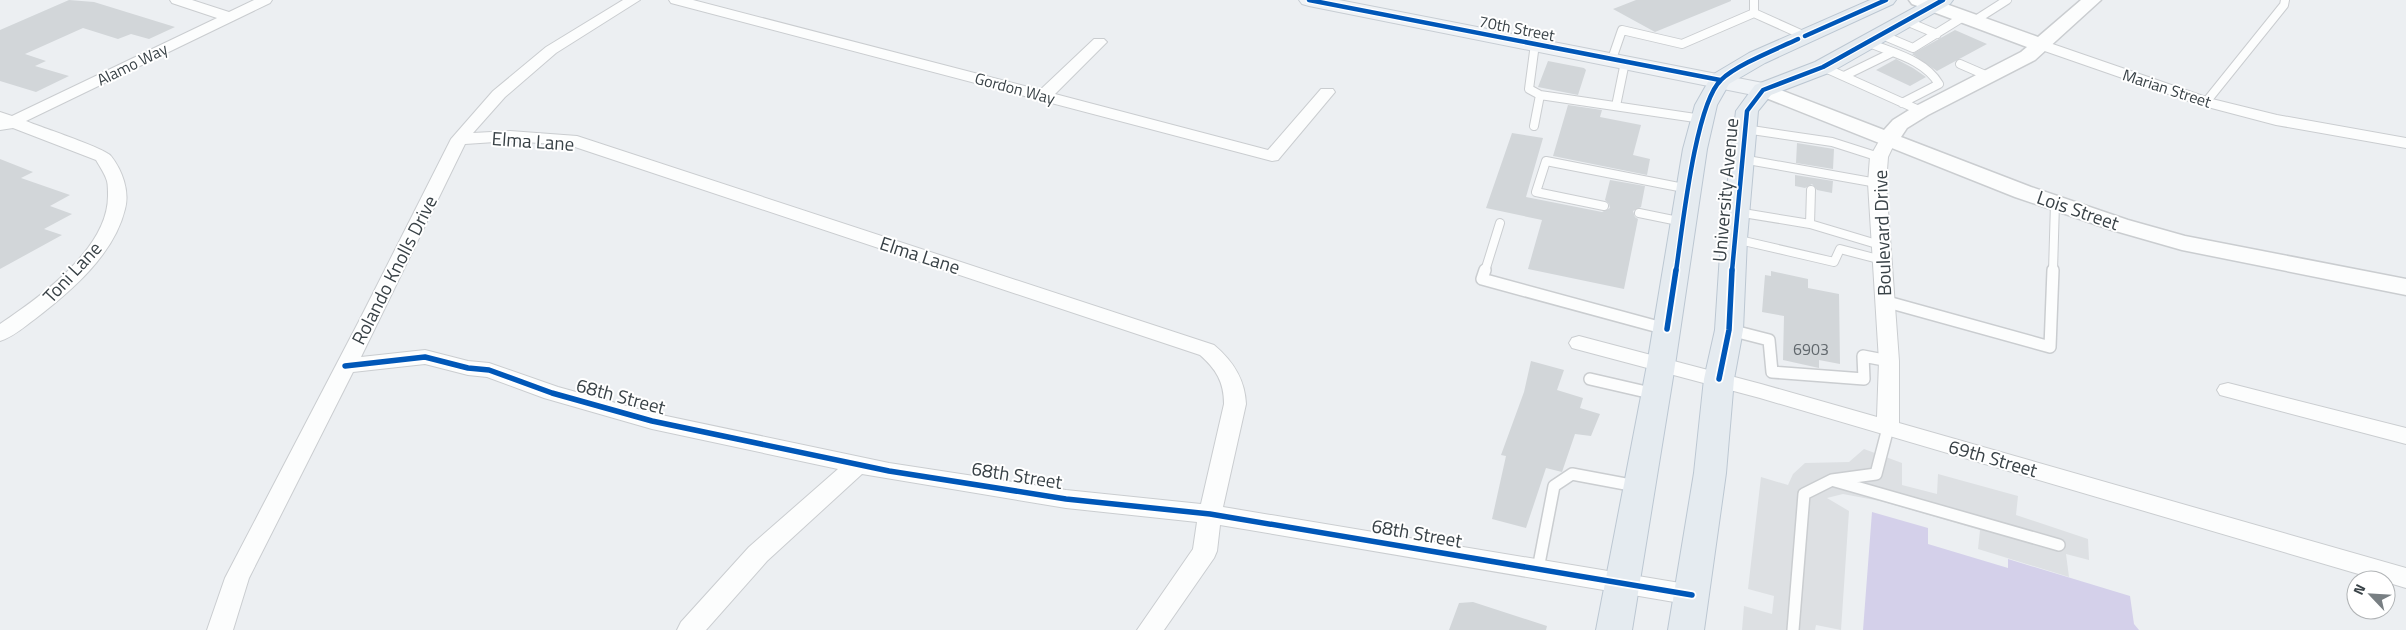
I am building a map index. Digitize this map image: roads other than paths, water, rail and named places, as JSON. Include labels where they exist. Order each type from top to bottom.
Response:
[{"type":"main road","name":"70th Street","points":[[1308,0],[1763,90]]},
{"type":"main road","points":[[1720,80],[1757,58],[1886,0]]},
{"type":"main road","points":[[1763,90],[1880,43],[1932,2]]},
{"type":"main road","name":"University Avenue","points":[[1614,630],[1624,583],[1702,120],[1706,105],[1720,80]]},
{"type":"main road","name":"University Avenue","points":[[1686,630],[1710,473],[1719,379],[1729,330],[1734,239],[1747,111],[1763,90]]},
{"type":"street","points":[[177,0],[230,17]]},
{"type":"street","name":"Alamo Way","points":[[4,122],[265,0]]},
{"type":"street","name":"Rolando Knolls Drive","points":[[220,630],[237,578],[346,366],[459,139],[499,94],[551,50],[633,0]]},
{"type":"street","name":"Gordon Way","points":[[676,0],[1272,156],[1327,92]]},
{"type":"street","points":[[1884,148],[1900,124],[1921,111],[2028,56],[2092,0]]},
{"type":"street","name":"Marian Street","points":[[1932,2],[1969,19],[2206,102],[2276,120],[2400,142]]},
{"type":"street","points":[[1044,96],[1099,42]]},
{"type":"street","name":"Lois Street","points":[[1763,90],[1884,148],[2182,243],[2406,287]]},
{"type":"street","name":"Toni Lane","points":[[0,334],[43,303],[85,263],[110,227],[117,210],[119,195],[118,181],[112,168],[103,157],[4,122]]},
{"type":"street","points":[[2400,142],[2406,128]]},
{"type":"street","name":"Elma Lane","points":[[459,139],[510,136],[571,140],[1207,350],[1227,370],[1234,384],[1236,394],[1210,514],[1205,551],[1150,630]]},
{"type":"street","name":"Boulevard Drive","points":[[1884,148],[1877,183],[1889,361],[1888,428]]},
{"type":"street","name":"69th Street","points":[[1579,343],[1659,379],[1719,379],[2406,578]]},
{"type":"street","name":"68th Street","points":[[346,366],[425,357],[468,368],[489,370],[552,393],[652,421],[856,465],[1066,498],[1210,514],[1692,595]]},
{"type":"street","points":[[2228,390],[2406,436]]},
{"type":"street","points":[[690,630],[758,554],[856,465]]},
{"type":"lane","points":[[1754,0],[1754,13]]},
{"type":"lane","points":[[1880,43],[1913,48],[1937,34],[2007,0]]},
{"type":"lane","points":[[2206,102],[2284,5],[2286,0]]},
{"type":"lane","points":[[1616,106],[1618,61],[1622,30],[1682,44],[1754,13],[1805,36]]},
{"type":"lane","points":[[1906,21],[1937,34]]},
{"type":"lane","points":[[1844,76],[1880,43]]},
{"type":"lane","points":[[1880,43],[1928,69],[1939,84],[1902,103]]},
{"type":"lane","points":[[1536,44],[1529,89],[1540,95],[1702,120]]},
{"type":"lane","points":[[1960,64],[1990,77]]},
{"type":"lane","points":[[1822,67],[1921,111]]},
{"type":"lane","points":[[1534,126],[1540,95]]},
{"type":"lane","points":[[1745,129],[1884,148]]},
{"type":"lane","points":[[1742,158],[1812,174],[1877,183]]},
{"type":"lane","points":[[1604,206],[1536,192],[1546,161],[1689,189]]},
{"type":"lane","points":[[1810,224],[1811,190]]},
{"type":"lane","points":[[1884,301],[2050,347],[2055,203]]},
{"type":"lane","points":[[1737,212],[1810,224],[1881,252]]},
{"type":"lane","points":[[1640,213],[1684,222]]},
{"type":"lane","points":[[1500,223],[1482,279],[1667,329]]},
{"type":"lane","points":[[1734,239],[1834,262],[1840,249],[1881,252]]},
{"type":"lane","points":[[1729,330],[1768,340],[1772,372],[1864,378],[1863,356],[1889,361]]},
{"type":"lane","points":[[1590,379],[1659,379]]},
{"type":"lane","points":[[1793,630],[1804,494],[1832,480],[1876,474],[1888,428]]},
{"type":"lane","points":[[1538,569],[1554,486],[1572,474],[1640,486]]},
{"type":"lane","points":[[1832,480],[2059,545]]}]
